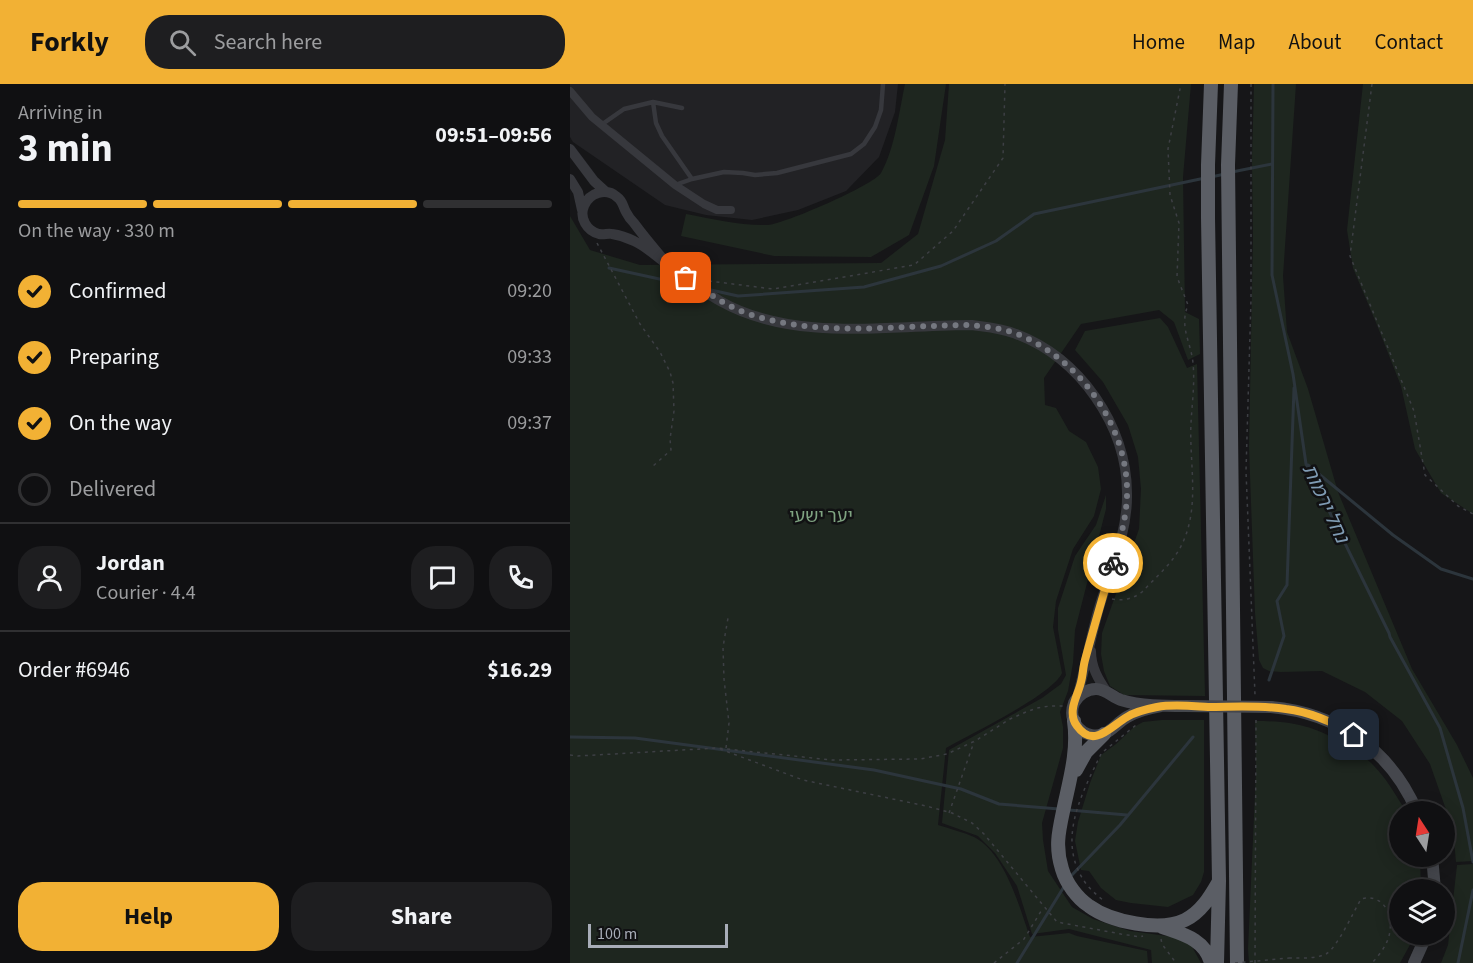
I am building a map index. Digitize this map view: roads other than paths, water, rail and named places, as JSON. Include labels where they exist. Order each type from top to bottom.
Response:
[{"type":"highway","points":[[1211,84],[1208,218],[1219,881],[1217,963]]},
{"type":"highway","points":[[1231,84],[1228,165],[1238,963]]},
{"type":"highway","points":[[1074,710],[1076,746],[1059,826],[1058,841],[1059,857],[1068,883],[1089,906],[1104,914],[1189,936],[1199,943],[1209,957],[1210,963]]},
{"type":"highway","points":[[1070,782],[1086,752],[1109,730]]},
{"type":"highway","points":[[1158,928],[1190,917],[1198,911],[1219,881]]},
{"type":"main road","points":[[1161,706],[1132,714],[1096,736],[1086,734],[1078,728],[1074,710],[1080,695],[1096,689],[1127,702],[1161,706],[1287,709],[1337,725],[1369,745],[1397,775],[1412,801]]},
{"type":"main road","points":[[1109,730],[1118,718],[1119,710],[1110,695]]},
{"type":"main road","points":[[1419,962],[1424,945]]},
{"type":"street","points":[[570,91],[592,117],[675,185],[717,210],[731,210]]},
{"type":"street","points":[[570,149],[594,181],[606,192]]},
{"type":"street","points":[[570,179],[578,192],[582,218],[590,230],[596,234],[611,234],[622,225],[625,219],[624,206],[617,196],[606,192],[593,194],[582,210]]},
{"type":"street","points":[[625,212],[669,266]]},
{"type":"street","points":[[611,234],[636,242],[721,301],[748,314],[782,323],[817,328],[946,325],[993,328],[1024,337],[1064,362],[1080,378],[1102,408],[1116,436],[1125,470],[1127,494],[1125,520],[1091,638],[1074,710]]},
{"type":"street","points":[[1091,638],[1094,669],[1100,683],[1110,695]]},
{"type":"lane","points":[[675,185],[724,172],[755,175],[777,173],[851,154],[864,144],[875,128],[881,110],[883,84]]},
{"type":"lane","points":[[653,102],[656,123],[662,136],[693,179]]},
{"type":"lane","points":[[601,125],[624,109],[653,102],[682,108]]},
{"type":"waterway","name":"נחל ירמות","points":[[1273,84],[1272,275],[1293,374],[1306,464],[1390,637],[1440,728],[1463,808],[1473,862]]},
{"type":"waterway","points":[[1232,172],[1272,164]]},
{"type":"waterway","points":[[1211,177],[1225,174]]},
{"type":"waterway","points":[[711,290],[738,296],[864,287],[941,266],[996,241],[1034,214],[1205,178]]},
{"type":"waterway","points":[[609,268],[687,285]]},
{"type":"waterway","points":[[1269,680],[1284,636],[1277,601],[1287,585],[1294,388]]},
{"type":"waterway","points":[[1308,465],[1393,535],[1441,569],[1473,579]]},
{"type":"waterway","points":[[570,737],[635,738],[874,770],[961,789],[999,804],[1059,809]]},
{"type":"waterway","points":[[1070,877],[1120,825],[1193,737]]},
{"type":"waterway","points":[[1069,810],[1127,815]]},
{"type":"waterway","points":[[1017,963],[1065,885]]},
{"type":"waterway","name":"נחל ירמות","points":[[1458,963],[1473,890]]},
{"type":"park label","name":"יער ישעי","points":[[821,516]]}]
